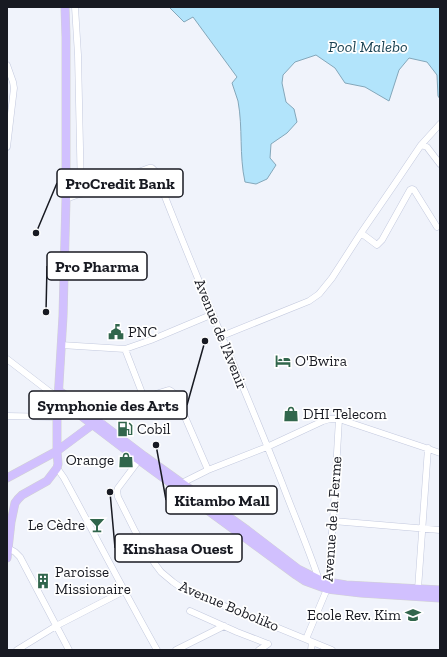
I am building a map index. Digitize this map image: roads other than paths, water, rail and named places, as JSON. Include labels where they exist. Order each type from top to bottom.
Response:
[{"type":"main road","points":[[7,558],[11,522],[15,503],[18,499],[47,480],[57,468],[57,417],[63,310],[66,199],[65,7]]},
{"type":"main road","points":[[59,395],[305,581],[361,593],[440,598]]},
{"type":"main road","points":[[7,478],[57,450],[96,422]]},
{"type":"main road","points":[[96,422],[139,460],[180,486]]},
{"type":"main road","points":[[323,584],[440,590]]},
{"type":"street","points":[[75,7],[78,55],[81,194]]},
{"type":"street","points":[[7,65],[14,88],[7,147]]},
{"type":"street","points":[[222,336],[309,301],[319,294],[332,278],[421,145],[440,124]]},
{"type":"street","points":[[421,145],[426,147],[440,164]]},
{"type":"street","name":"Avenue de l'Avenir","points":[[66,199],[149,168],[154,169],[323,584]]},
{"type":"street","points":[[361,234],[377,245],[382,240],[410,190],[412,189],[437,227]]},
{"type":"street","points":[[61,345],[125,348],[151,340],[212,314]]},
{"type":"street","points":[[125,348],[144,398]]},
{"type":"street","points":[[7,359],[40,384],[59,395]]},
{"type":"street","points":[[96,422],[115,410],[144,398],[169,390],[174,392],[208,470]]},
{"type":"street","points":[[7,416],[57,417]]},
{"type":"street","points":[[180,486],[208,470],[330,419],[339,419],[440,453]]},
{"type":"street","name":"Avenue de la Ferme","points":[[306,639],[323,584],[333,521],[339,419]]},
{"type":"street","points":[[418,589],[428,448]]},
{"type":"street","name":"Avenue Boboliko","points":[[139,460],[118,488],[117,493],[135,531],[158,568],[183,589],[332,650]]},
{"type":"street","points":[[57,468],[74,496],[157,650]]},
{"type":"street","points":[[333,521],[440,530]]},
{"type":"street","points":[[8,548],[20,557],[69,650]]},
{"type":"street","points":[[17,650],[56,626],[124,591]]},
{"type":"street","points":[[190,611],[268,644],[259,650]]},
{"type":"street","points":[[176,650],[224,626]]},
{"type":"street","points":[[311,650],[312,642]]},
{"type":"water","name":"Pool Malebo","points":[[169,7],[440,7],[440,99],[438,96],[437,75],[427,62],[409,58],[399,70],[389,101],[365,87],[345,83],[335,68],[316,55],[295,62],[283,75],[282,83],[286,102],[294,109],[297,122],[287,133],[271,144],[270,158],[276,165],[267,179],[256,184],[245,182],[242,162],[238,101],[232,83],[237,77],[193,17],[184,22]]},
{"type":"place","name":"ProCredit Bank","points":[[36,233]]},
{"type":"place","name":"Pro Pharma","points":[[46,312]]},
{"type":"place","name":"PNC","points":[[116,332]]},
{"type":"place","name":"Symphonie des Arts","points":[[205,341]]},
{"type":"place","name":"O'Bwira","points":[[283,361]]},
{"type":"place","name":"DHI Telecom","points":[[291,414]]},
{"type":"place","name":"Cobil","points":[[125,429]]},
{"type":"place","name":"Kitambo Mall","points":[[156,445]]},
{"type":"place","name":"Orange","points":[[126,460]]},
{"type":"place","name":"Kinshasa Ouest","points":[[110,492]]},
{"type":"place","name":"Le Cèdre","points":[[97,525]]},
{"type":"place","name":"Paroisse Missionaire","points":[[43,581]]},
{"type":"place","name":"Ecole Rev. Kim","points":[[413,615]]}]
